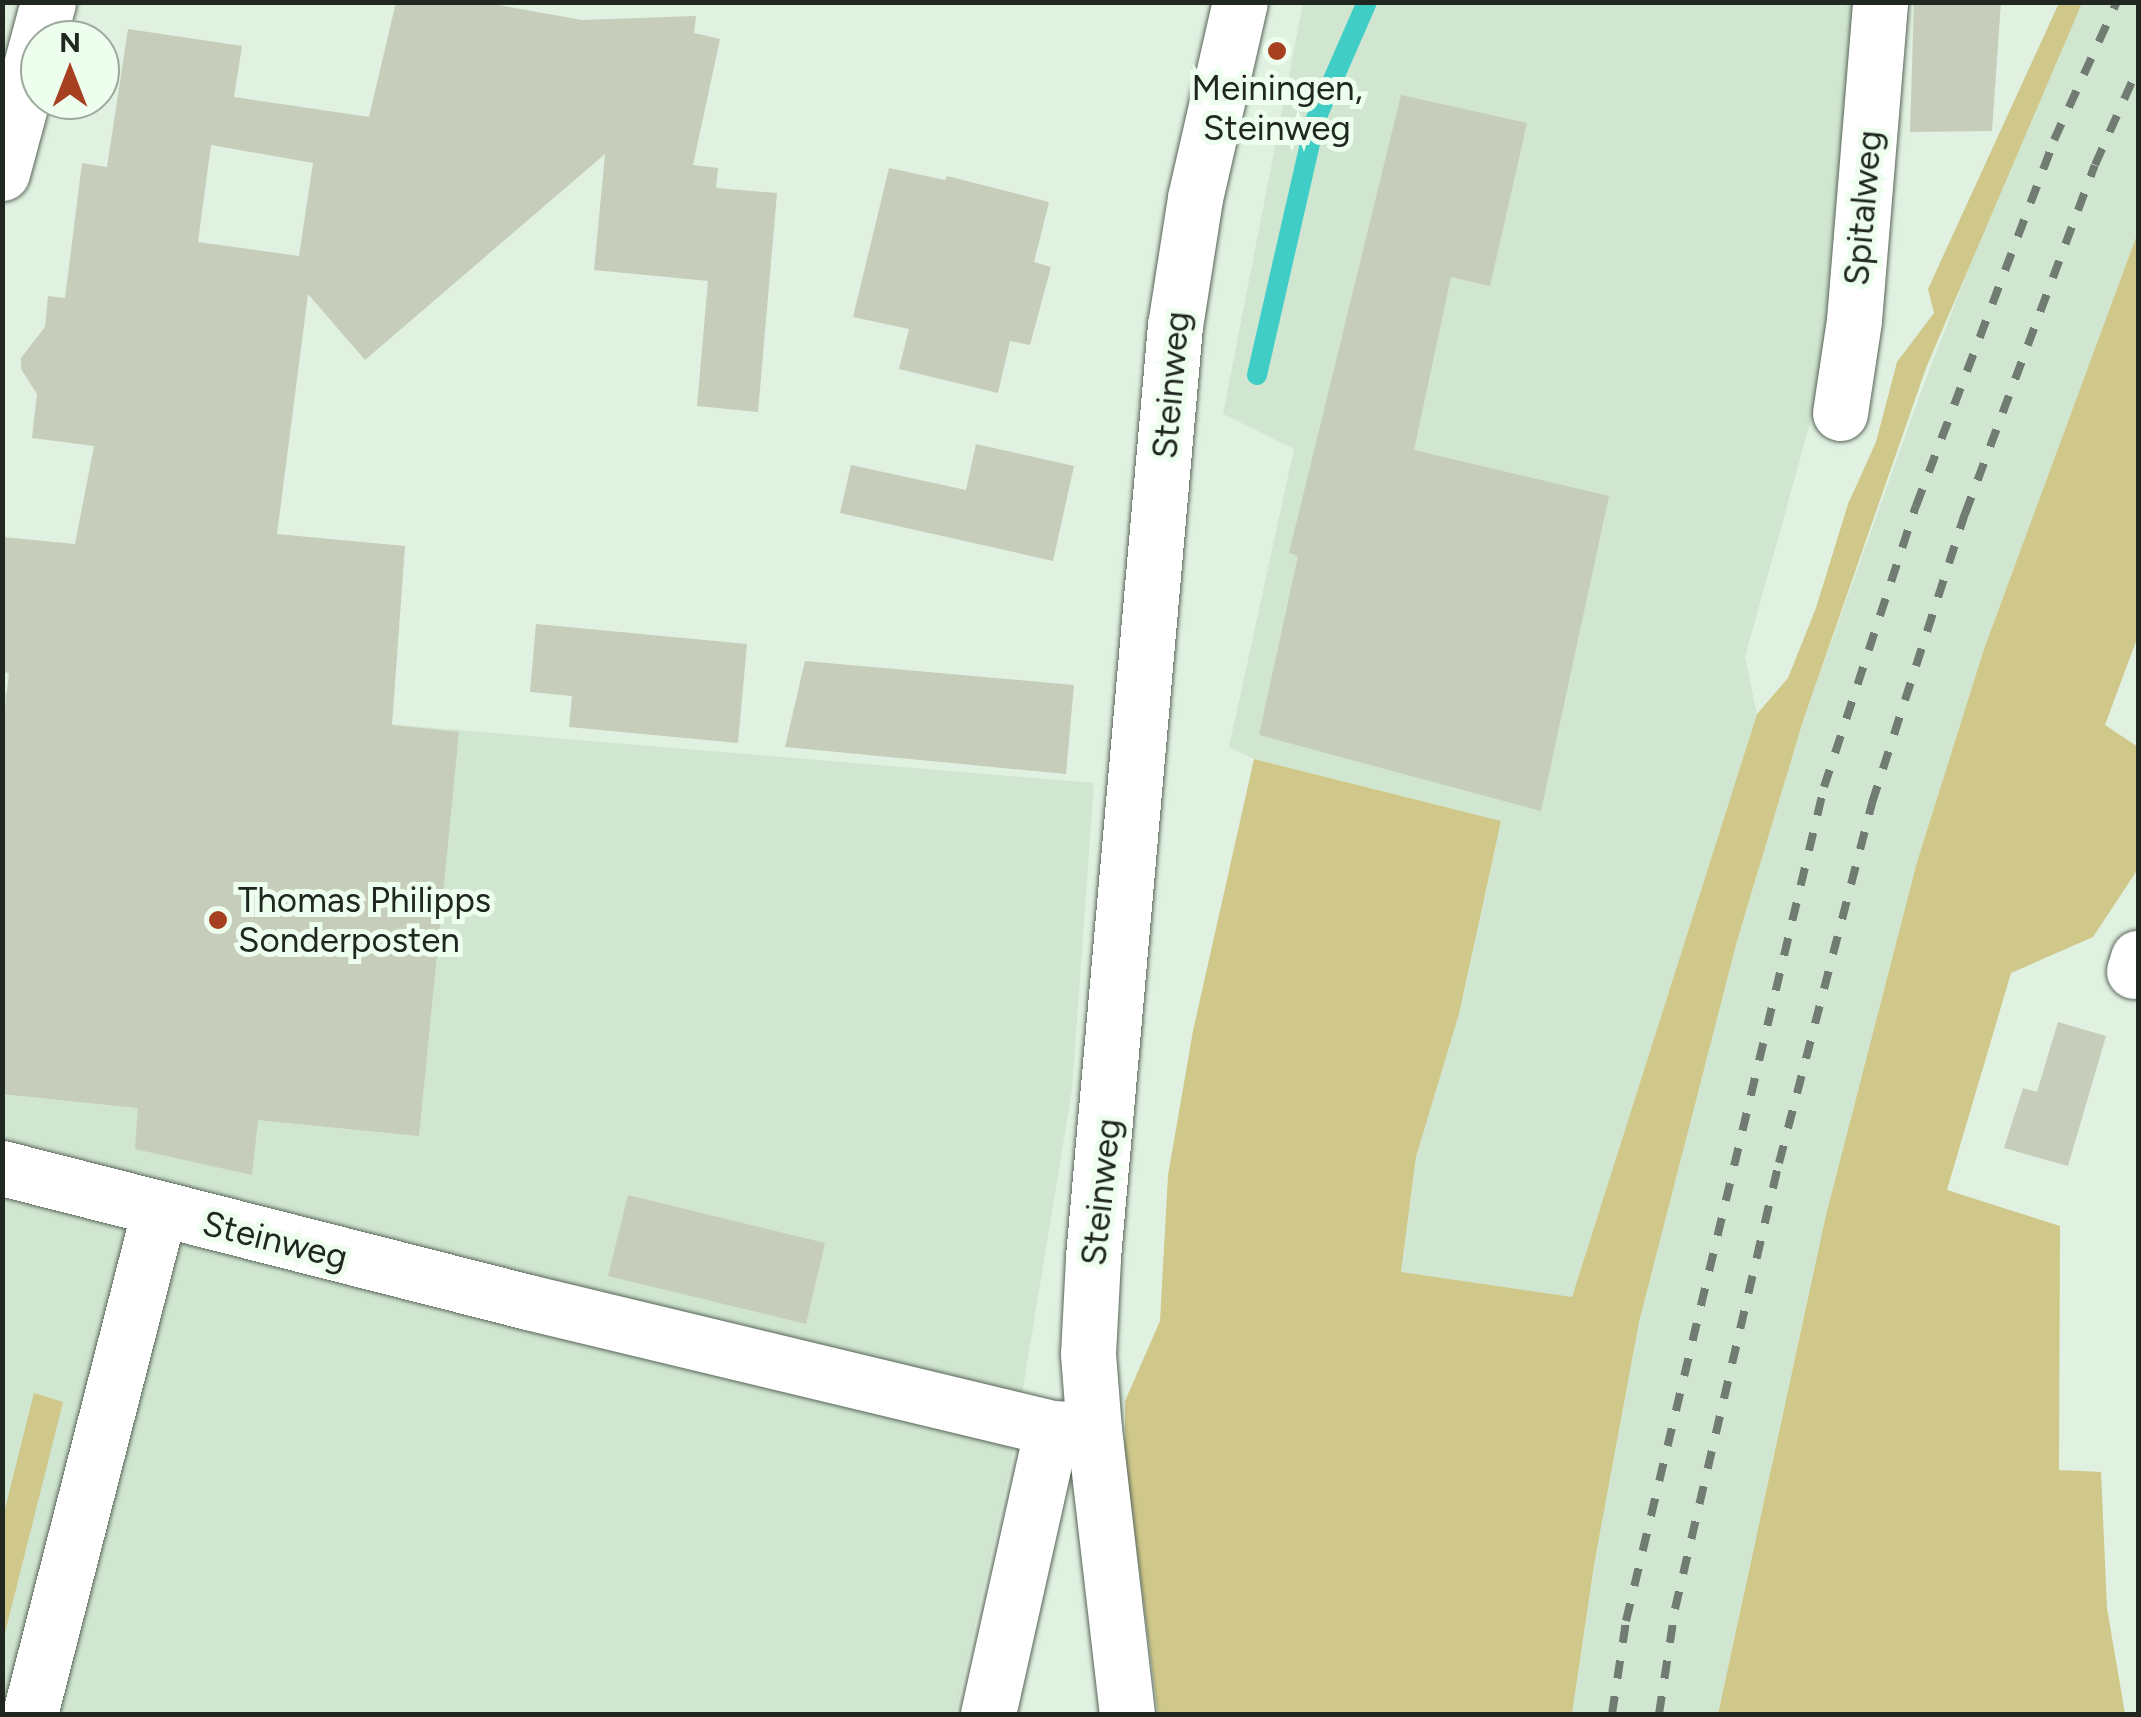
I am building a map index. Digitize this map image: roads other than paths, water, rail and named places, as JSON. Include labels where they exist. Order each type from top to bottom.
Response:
[{"type":"street","points":[[2,173],[48,2]]},
{"type":"street","name":"Steinweg","points":[[2,1168],[160,1210],[1073,1429],[1088,1354],[1093,1257],[1174,326],[1196,198],[1240,2]]},
{"type":"street","name":"Spitalweg","points":[[1840,413],[1854,320],[1880,2]]},
{"type":"street","name":"Steinweg","points":[[30,1714],[160,1210]]},
{"type":"street","points":[[988,1714],[1073,1429]]},
{"type":"street","points":[[1073,1429],[1127,1714]]},
{"type":"waterway","points":[[1257,375],[1315,121],[1367,2]]},
{"type":"railway","points":[[1612,1714],[1626,1621],[1824,787],[1916,506],[2054,140],[2117,2]]},
{"type":"railway","points":[[1659,1714],[1675,1609],[1779,1163],[1872,803],[1965,514],[2095,165],[2138,68]]},
{"type":"place","name":"Meiningen, Steinweg","points":[[1277,51]]},
{"type":"place","name":"Thomas Philipps Sonderposten","points":[[218,920]]}]
